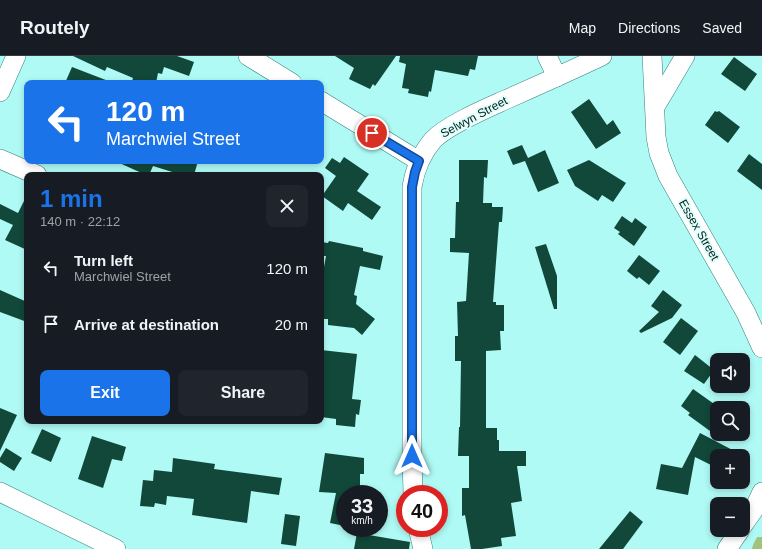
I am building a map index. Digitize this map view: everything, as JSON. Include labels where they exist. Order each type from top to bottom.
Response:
[{"type":"street","points":[[0,92],[16,56]]},
{"type":"street","points":[[248,56],[287,80]]},
{"type":"street","points":[[547,56],[557,77]]},
{"type":"street","name":"Selwyn Street","points":[[414,485],[412,456],[412,187],[419,161],[426,148],[442,132],[478,112],[602,56]]},
{"type":"street","name":"Essex Street","points":[[652,56],[656,137],[659,153],[668,176],[746,313],[762,348]]},
{"type":"street","points":[[655,107],[685,56]]},
{"type":"street","points":[[324,103],[419,161]]},
{"type":"street","points":[[0,159],[30,172]]},
{"type":"street","points":[[0,492],[116,549]]},
{"type":"street","points":[[750,515],[762,492]]},
{"type":"street","points":[[420,537],[423,549]]},
{"type":"street","points":[[727,549],[735,537]]},
{"type":"green space","points":[[757,537],[762,537],[762,549],[752,549],[753,545]]},
{"type":"building","points":[[73,56],[177,56],[194,62],[189,76],[164,67],[162,74],[158,73],[157,80],[132,80],[133,78],[107,67],[105,71]]},
{"type":"building","points":[[335,56],[396,56],[375,86],[373,84],[370,89],[349,79],[354,68]]},
{"type":"building","points":[[400,56],[478,56],[475,70],[470,69],[468,76],[435,70],[431,92],[429,91],[428,97],[408,93],[409,89],[402,88],[406,64],[399,62]]},
{"type":"building","points":[[734,57],[757,74],[745,91],[721,74]]},
{"type":"building","points":[[72,67],[106,80],[66,80]]},
{"type":"building","points":[[589,99],[607,125],[613,120],[621,133],[596,149],[571,112]]},
{"type":"building","points":[[715,111],[719,111],[740,127],[728,143],[705,125]]},
{"type":"building","points":[[522,145],[528,158],[545,150],[559,183],[538,192],[525,161],[513,165],[507,151]]},
{"type":"building","points":[[749,154],[762,164],[762,190],[737,171]]},
{"type":"building","points":[[344,157],[369,174],[357,191],[381,207],[372,220],[348,203],[343,211],[324,197],[324,193],[336,176],[325,168],[332,158],[340,163]]},
{"type":"building","points":[[459,160],[488,160],[487,178],[484,177],[483,203],[492,203],[492,207],[503,207],[502,222],[499,222],[493,302],[496,302],[496,305],[504,305],[504,331],[500,331],[501,350],[486,351],[486,428],[497,428],[499,451],[526,451],[526,466],[517,466],[522,501],[511,503],[516,536],[501,538],[502,546],[482,549],[471,549],[465,515],[462,516],[462,488],[469,488],[469,456],[458,456],[461,361],[455,361],[455,336],[458,336],[457,302],[466,301],[469,253],[450,252],[450,238],[455,238],[456,202],[459,202]]},
{"type":"building","points":[[589,160],[626,183],[613,202],[602,195],[598,201],[575,186],[567,170]]},
{"type":"building","points":[[122,164],[197,164],[195,172],[172,172],[153,166],[150,172],[139,172]]},
{"type":"building","points":[[24,201],[24,249],[5,240],[13,225],[0,219],[0,204],[18,213]]},
{"type":"building","points":[[622,216],[632,223],[635,218],[647,227],[634,246],[618,234],[620,232],[614,228]]},
{"type":"building","points":[[329,241],[363,248],[363,251],[383,256],[380,270],[360,266],[354,295],[357,296],[356,304],[375,319],[362,335],[354,328],[328,325],[328,319],[324,319],[324,267],[326,256],[324,256],[324,242],[328,243]]},
{"type":"building","points":[[546,244],[557,276],[557,309],[554,309],[535,247]]},
{"type":"building","points":[[639,255],[660,271],[649,285],[639,277],[637,279],[627,271]]},
{"type":"building","points":[[0,290],[24,301],[24,321],[0,312]]},
{"type":"building","points":[[663,290],[682,305],[672,318],[641,333],[639,331],[659,312],[651,306]]},
{"type":"building","points":[[681,318],[698,331],[680,355],[663,342]]},
{"type":"building","points":[[324,350],[357,354],[352,399],[361,400],[359,415],[356,414],[355,427],[336,425],[336,419],[324,417]]},
{"type":"building","points":[[695,355],[710,367],[710,376],[704,384],[684,371]]},
{"type":"building","points":[[693,389],[710,401],[710,431],[688,415],[690,413],[681,406]]},
{"type":"building","points":[[0,408],[17,415],[0,451]]},
{"type":"building","points":[[42,429],[61,438],[51,462],[31,453]]},
{"type":"building","points":[[700,433],[710,438],[710,441],[715,441],[731,449],[710,449],[710,464],[695,457],[688,495],[656,489],[661,464],[682,468]]},
{"type":"building","points":[[92,436],[126,447],[122,461],[112,459],[103,488],[78,479]]},
{"type":"building","points":[[6,448],[22,458],[14,471],[0,462],[0,458]]},
{"type":"building","points":[[325,453],[364,458],[364,474],[360,474],[360,485],[336,485],[336,493],[319,492]]},
{"type":"building","points":[[173,458],[215,464],[214,469],[282,478],[279,495],[251,491],[247,523],[192,515],[194,499],[167,496],[166,505],[155,503],[154,507],[140,506],[143,480],[153,481],[154,470],[172,472]]},
{"type":"building","points":[[336,493],[336,524],[330,523]]},
{"type":"building","points":[[630,511],[643,522],[623,549],[599,549]]},
{"type":"building","points":[[285,514],[300,516],[296,546],[281,544]]},
{"type":"building","points":[[356,537],[381,537],[410,542],[409,549],[354,549]]},
{"type":"route","points":[[372,133],[419,161],[412,187],[412,456]]}]
